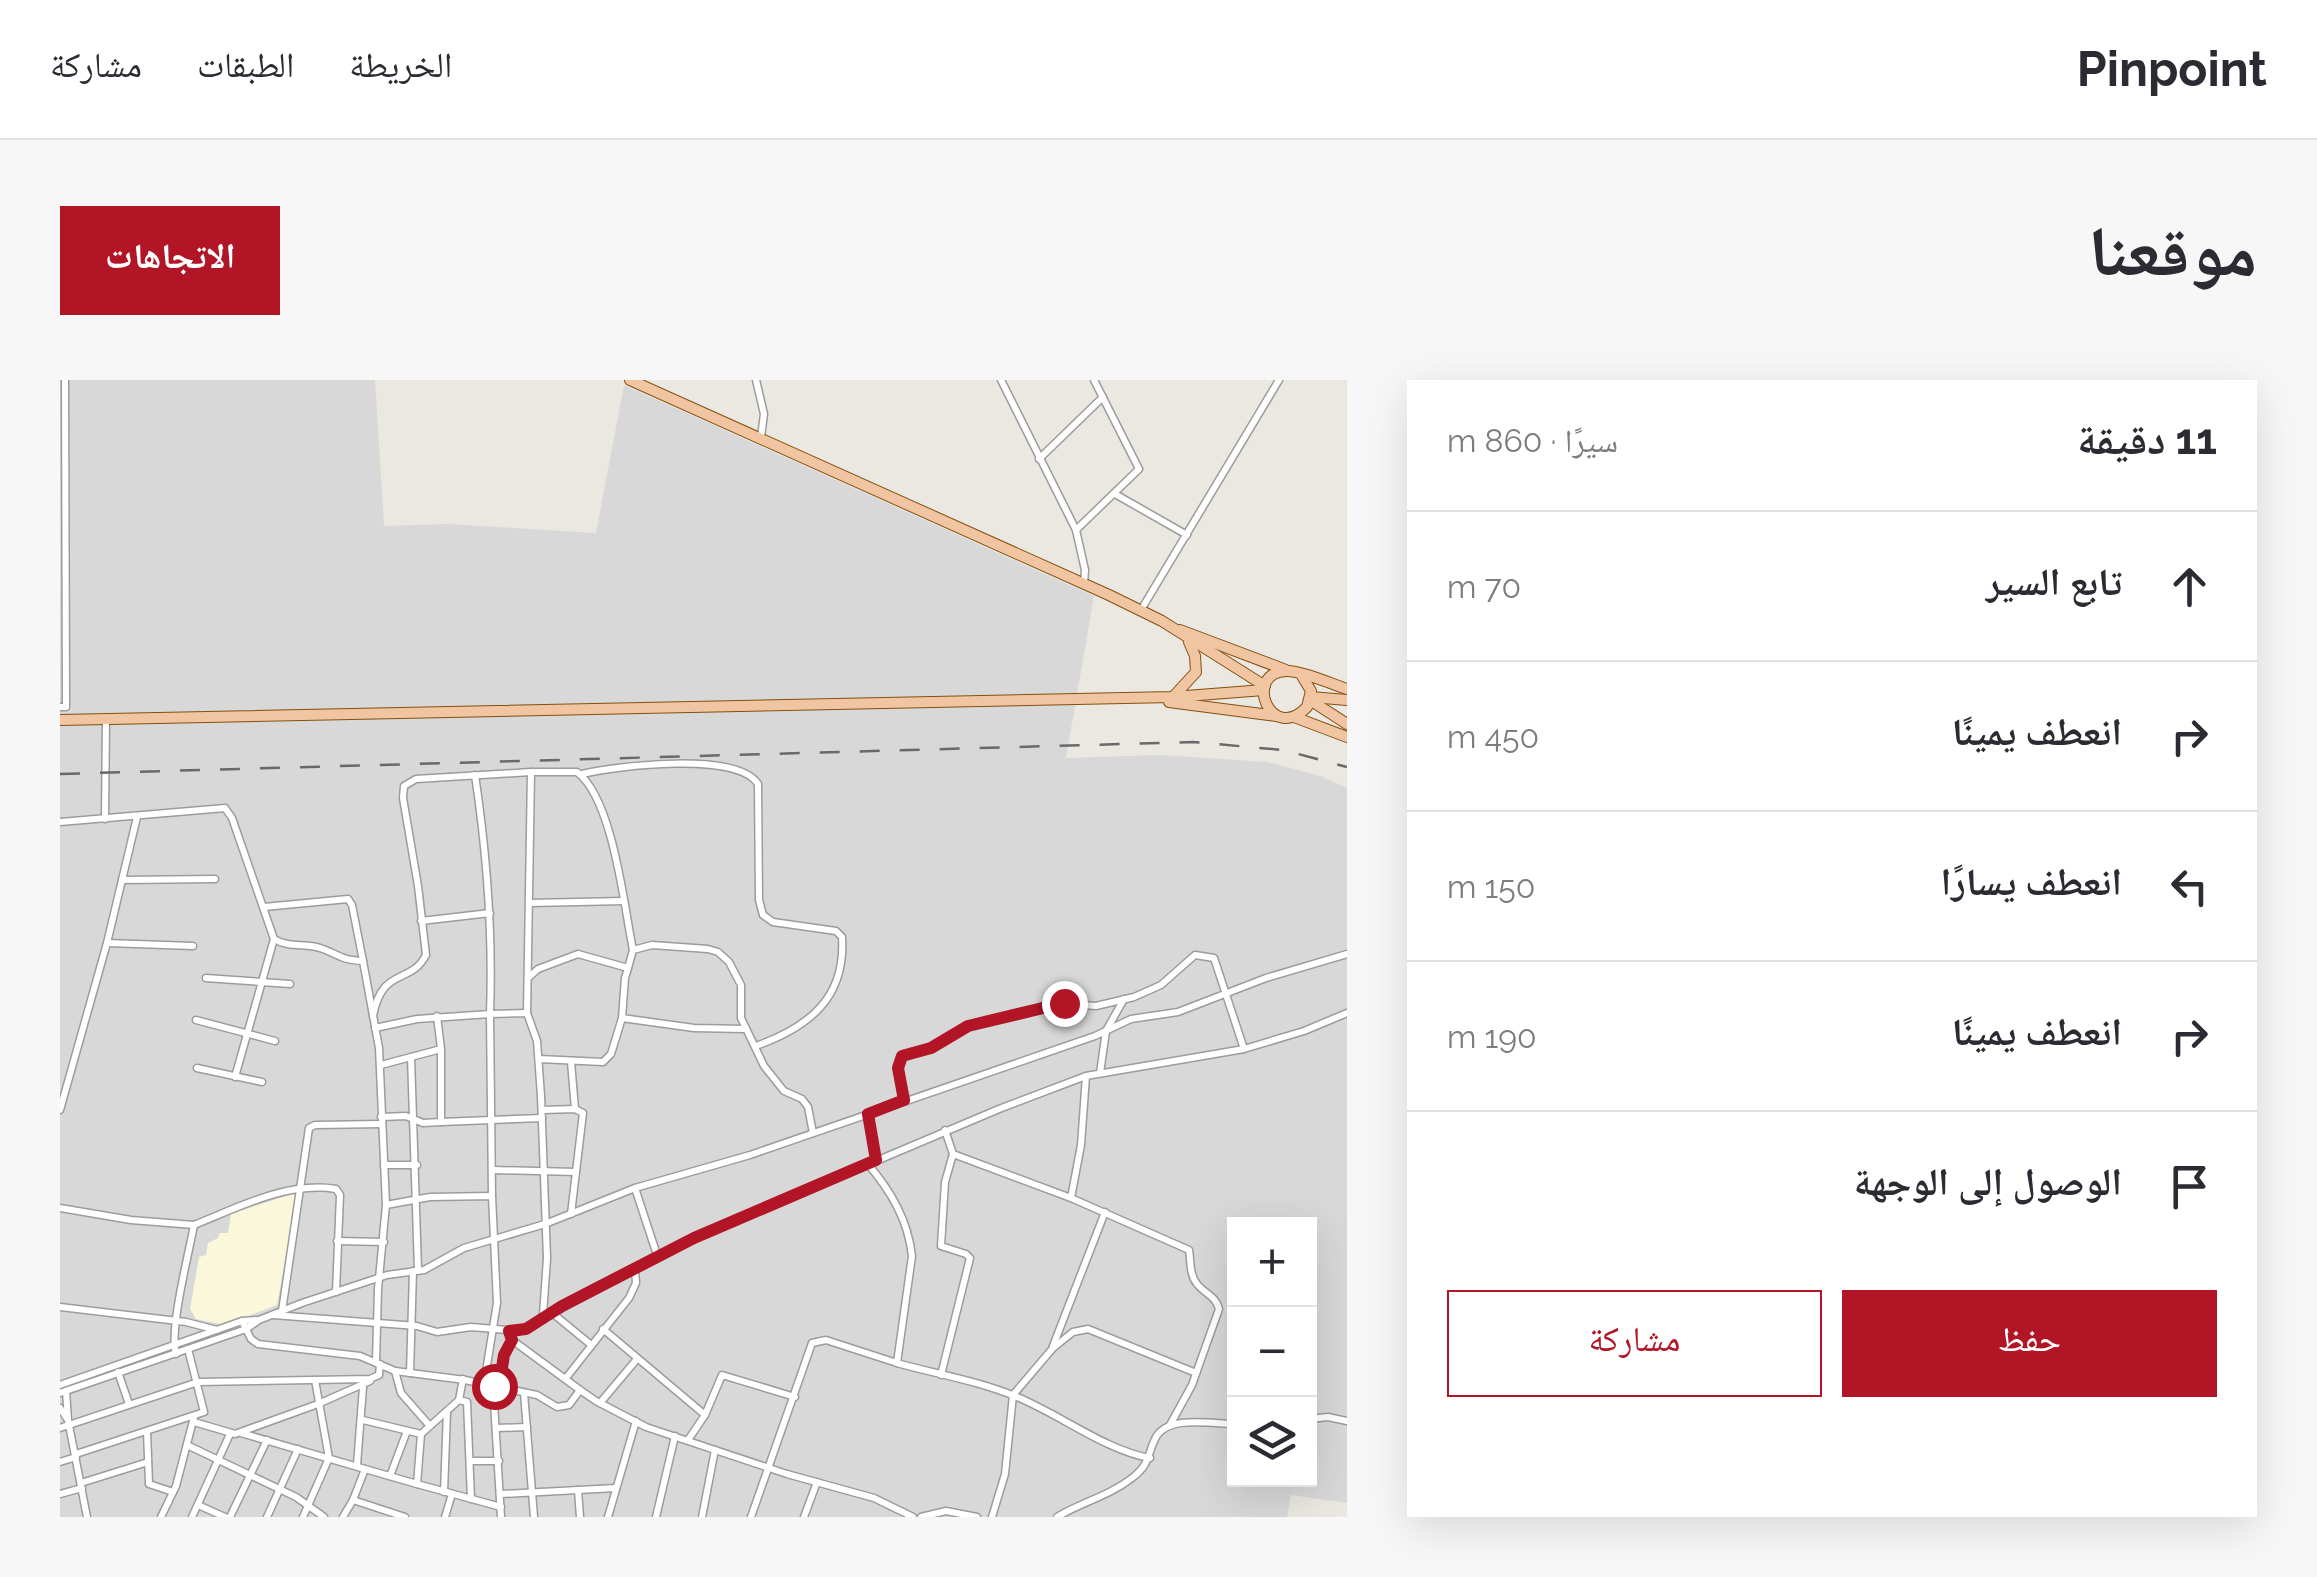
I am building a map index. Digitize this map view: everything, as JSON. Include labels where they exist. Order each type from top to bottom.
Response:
[{"type":"main road","points":[[630,380],[1170,626],[1347,689]]},
{"type":"main road","points":[[1170,626],[1264,688]]},
{"type":"main road","points":[[1173,697],[1196,672],[1189,641]]},
{"type":"main road","points":[[1278,716],[1266,706],[1264,688],[1274,674],[1288,670]]},
{"type":"main road","points":[[1294,717],[1307,707],[1310,698],[1309,685],[1302,676]]},
{"type":"main road","points":[[63,720],[1173,697],[1264,688]]},
{"type":"main road","points":[[1134,697],[1294,717],[1347,738]]},
{"type":"main road","points":[[1310,698],[1347,700]]},
{"type":"main road","points":[[1310,698],[1347,724]]},
{"type":"street","points":[[63,720],[65,380]]},
{"type":"street","points":[[756,380],[764,414],[761,439]]},
{"type":"street","points":[[1002,380],[1076,530],[1086,570],[1084,584]]},
{"type":"street","points":[[1076,530],[1139,469],[1094,380]]},
{"type":"street","points":[[1140,611],[1279,380]]},
{"type":"street","points":[[1039,458],[1103,397]]},
{"type":"street","points":[[1115,494],[1188,535]]},
{"type":"street","points":[[105,819],[106,719]]},
{"type":"street","points":[[372,1018],[376,998],[387,983],[424,959],[418,886],[402,790],[407,783],[416,779],[532,772],[582,774],[634,765],[691,765],[746,772],[758,784],[763,915],[773,922],[836,931],[842,937],[832,996],[827,1004],[793,1031],[756,1046]]},
{"type":"street","points":[[532,772],[527,1013],[537,1042],[542,1114],[543,1317]]},
{"type":"street","points":[[539,1059],[595,1064],[608,1058],[622,1018],[633,950],[622,880],[607,828],[582,774]]},
{"type":"street","points":[[476,776],[490,914],[492,1196],[497,1303],[484,1384]]},
{"type":"street","points":[[60,822],[229,810],[274,939],[235,1077]]},
{"type":"street","points":[[60,1110],[107,943],[137,817]]},
{"type":"street","points":[[122,880],[215,879]]},
{"type":"street","points":[[194,1419],[230,1434],[240,1432],[363,1386],[379,1375],[386,1205],[381,1065],[352,905],[348,899],[264,906]]},
{"type":"street","points":[[530,903],[624,901]]},
{"type":"street","points":[[420,920],[490,914]]},
{"type":"street","points":[[274,939],[284,944],[323,948],[342,960],[363,961]]},
{"type":"street","points":[[107,943],[192,946]]},
{"type":"street","points":[[633,950],[652,945],[718,952],[729,962],[741,985],[741,1018],[764,1066],[781,1088],[802,1098],[808,1107],[813,1133]]},
{"type":"street","points":[[528,978],[538,969],[578,954],[628,968]]},
{"type":"street","points":[[904,1100],[899,1059],[931,1048],[963,1028],[1056,1003],[1096,1006],[1124,999],[1161,985],[1188,958],[1203,954],[1214,958],[1244,1048]]},
{"type":"street","points":[[175,1350],[188,1349],[336,1292],[416,1271],[464,1248],[494,1242],[635,1188],[711,1168],[1106,1032],[1132,1019],[1178,1012],[1266,978],[1347,954]]},
{"type":"street","points":[[206,978],[290,984]]},
{"type":"street","points":[[1100,1072],[1106,1032],[1124,999]]},
{"type":"street","points":[[375,1028],[437,1016],[527,1013]]},
{"type":"street","points":[[272,1314],[413,1326],[437,1332],[526,1329],[551,1312],[694,1238],[945,1130],[1086,1076],[1244,1048],[1304,1032],[1347,1013]]},
{"type":"street","points":[[437,1016],[442,1122]]},
{"type":"street","points":[[622,1018],[694,1028],[746,1029]]},
{"type":"street","points":[[196,1020],[275,1041]]},
{"type":"street","points":[[381,1065],[441,1049]]},
{"type":"street","points":[[410,1373],[417,1165],[412,1057]]},
{"type":"street","points":[[571,1062],[575,1108]]},
{"type":"street","points":[[197,1068],[262,1082]]},
{"type":"street","points":[[1071,1198],[1081,1144],[1086,1076]]},
{"type":"street","points":[[282,1311],[311,1126],[406,1116],[423,1123],[493,1120],[581,1110],[584,1118],[571,1214]]},
{"type":"street","points":[[868,1114],[872,1162],[907,1224],[912,1256],[897,1363]]},
{"type":"street","points":[[941,1375],[970,1258],[943,1248],[941,1243],[945,1182],[953,1154],[945,1130]]},
{"type":"street","points":[[953,1154],[1071,1198],[1189,1250],[1196,1283],[1220,1305],[1196,1373],[1170,1425],[1158,1433],[1150,1458],[1118,1488],[1057,1517]]},
{"type":"street","points":[[384,1166],[417,1165]]},
{"type":"street","points":[[492,1170],[576,1172]]},
{"type":"street","points":[[60,1208],[131,1220],[194,1224],[299,1187],[333,1188],[338,1191],[336,1292]]},
{"type":"street","points":[[635,1188],[658,1258]]},
{"type":"street","points":[[386,1205],[416,1199],[492,1196]]},
{"type":"street","points":[[1052,1348],[1105,1212]]},
{"type":"street","points":[[175,1350],[194,1224]]},
{"type":"street","points":[[338,1241],[384,1242]]},
{"type":"street","points":[[566,1378],[634,1289],[636,1270]]},
{"type":"street","points":[[60,1307],[218,1330]]},
{"type":"street","points":[[551,1312],[590,1344]]},
{"type":"street","points":[[84,1516],[63,1388],[175,1350],[218,1330],[244,1325]]},
{"type":"street","points":[[244,1325],[250,1339],[258,1344],[360,1356],[395,1370],[462,1379],[524,1393],[563,1407],[580,1390]]},
{"type":"street","points":[[603,1328],[705,1415]]},
{"type":"street","points":[[992,1517],[1004,1474],[1013,1395],[1052,1348],[1073,1332],[1088,1329],[1196,1373]]},
{"type":"street","points":[[509,1331],[512,1340],[580,1390],[636,1421],[770,1468],[874,1498],[912,1517]]},
{"type":"street","points":[[752,1517],[810,1347],[820,1339],[1013,1395],[1122,1451],[1150,1458]]},
{"type":"street","points":[[501,1517],[496,1387],[512,1340]]},
{"type":"street","points":[[60,1462],[201,1414],[204,1408],[188,1349]]},
{"type":"street","points":[[600,1403],[637,1359]]},
{"type":"street","points":[[118,1370],[129,1404]]},
{"type":"street","points":[[395,1370],[401,1393],[429,1425]]},
{"type":"street","points":[[688,1440],[705,1415],[722,1376],[795,1397]]},
{"type":"street","points":[[60,1428],[68,1422],[198,1382],[370,1379]]},
{"type":"street","points":[[417,1484],[421,1434],[459,1400],[462,1379]]},
{"type":"street","points":[[303,1517],[329,1458],[315,1380]]},
{"type":"street","points":[[344,1517],[361,1467],[363,1386]]},
{"type":"street","points":[[524,1393],[534,1517]]},
{"type":"street","points":[[459,1400],[467,1402],[471,1500]]},
{"type":"street","points":[[60,1408],[68,1422]]},
{"type":"street","points":[[445,1517],[447,1411]]},
{"type":"street","points":[[1317,1418],[1347,1421]]},
{"type":"street","points":[[161,1517],[173,1492],[194,1419]]},
{"type":"street","points":[[363,1420],[421,1434]]},
{"type":"street","points":[[608,1517],[636,1421]]},
{"type":"street","points":[[1170,1425],[1227,1424]]},
{"type":"street","points":[[497,1428],[527,1427]]},
{"type":"street","points":[[147,1431],[152,1487],[173,1492]]},
{"type":"street","points":[[390,1476],[406,1431]]},
{"type":"street","points":[[240,1432],[501,1507]]},
{"type":"street","points":[[192,1517],[230,1434]]},
{"type":"street","points":[[656,1517],[675,1436]]},
{"type":"street","points":[[198,1505],[227,1517],[267,1440]]},
{"type":"street","points":[[188,1444],[280,1489],[324,1517]]},
{"type":"street","points":[[268,1517],[298,1449]]},
{"type":"street","points":[[702,1517],[715,1450]]},
{"type":"street","points":[[470,1462],[499,1461]]},
{"type":"street","points":[[60,1494],[148,1462]]},
{"type":"street","points":[[804,1517],[817,1482]]},
{"type":"street","points":[[500,1494],[616,1488]]},
{"type":"street","points":[[578,1490],[580,1517]]},
{"type":"street","points":[[352,1500],[405,1517]]},
{"type":"street","points":[[921,1517],[946,1511],[977,1517]]},
{"type":"shaded area","points":[[60,380],[375,380],[384,526],[447,524],[596,533],[624,385],[1094,596],[1066,758],[1160,755],[1267,762],[1320,776],[1347,788],[1347,1503],[1291,1495],[1287,1517],[60,1517]]},
{"type":"shaded area","points":[[298,1192],[277,1305],[225,1325],[196,1319],[190,1309],[199,1257],[206,1255],[208,1243],[220,1233],[228,1233],[231,1214]]},
{"type":"railway","points":[[60,774],[1193,742],[1283,750],[1347,767]]},
{"type":"route","points":[[494,1386],[499,1387],[504,1355],[512,1340],[509,1331],[526,1329],[562,1306],[694,1238],[876,1160],[868,1114],[904,1100],[898,1068],[902,1056],[931,1048],[968,1026],[1064,1003]]}]
